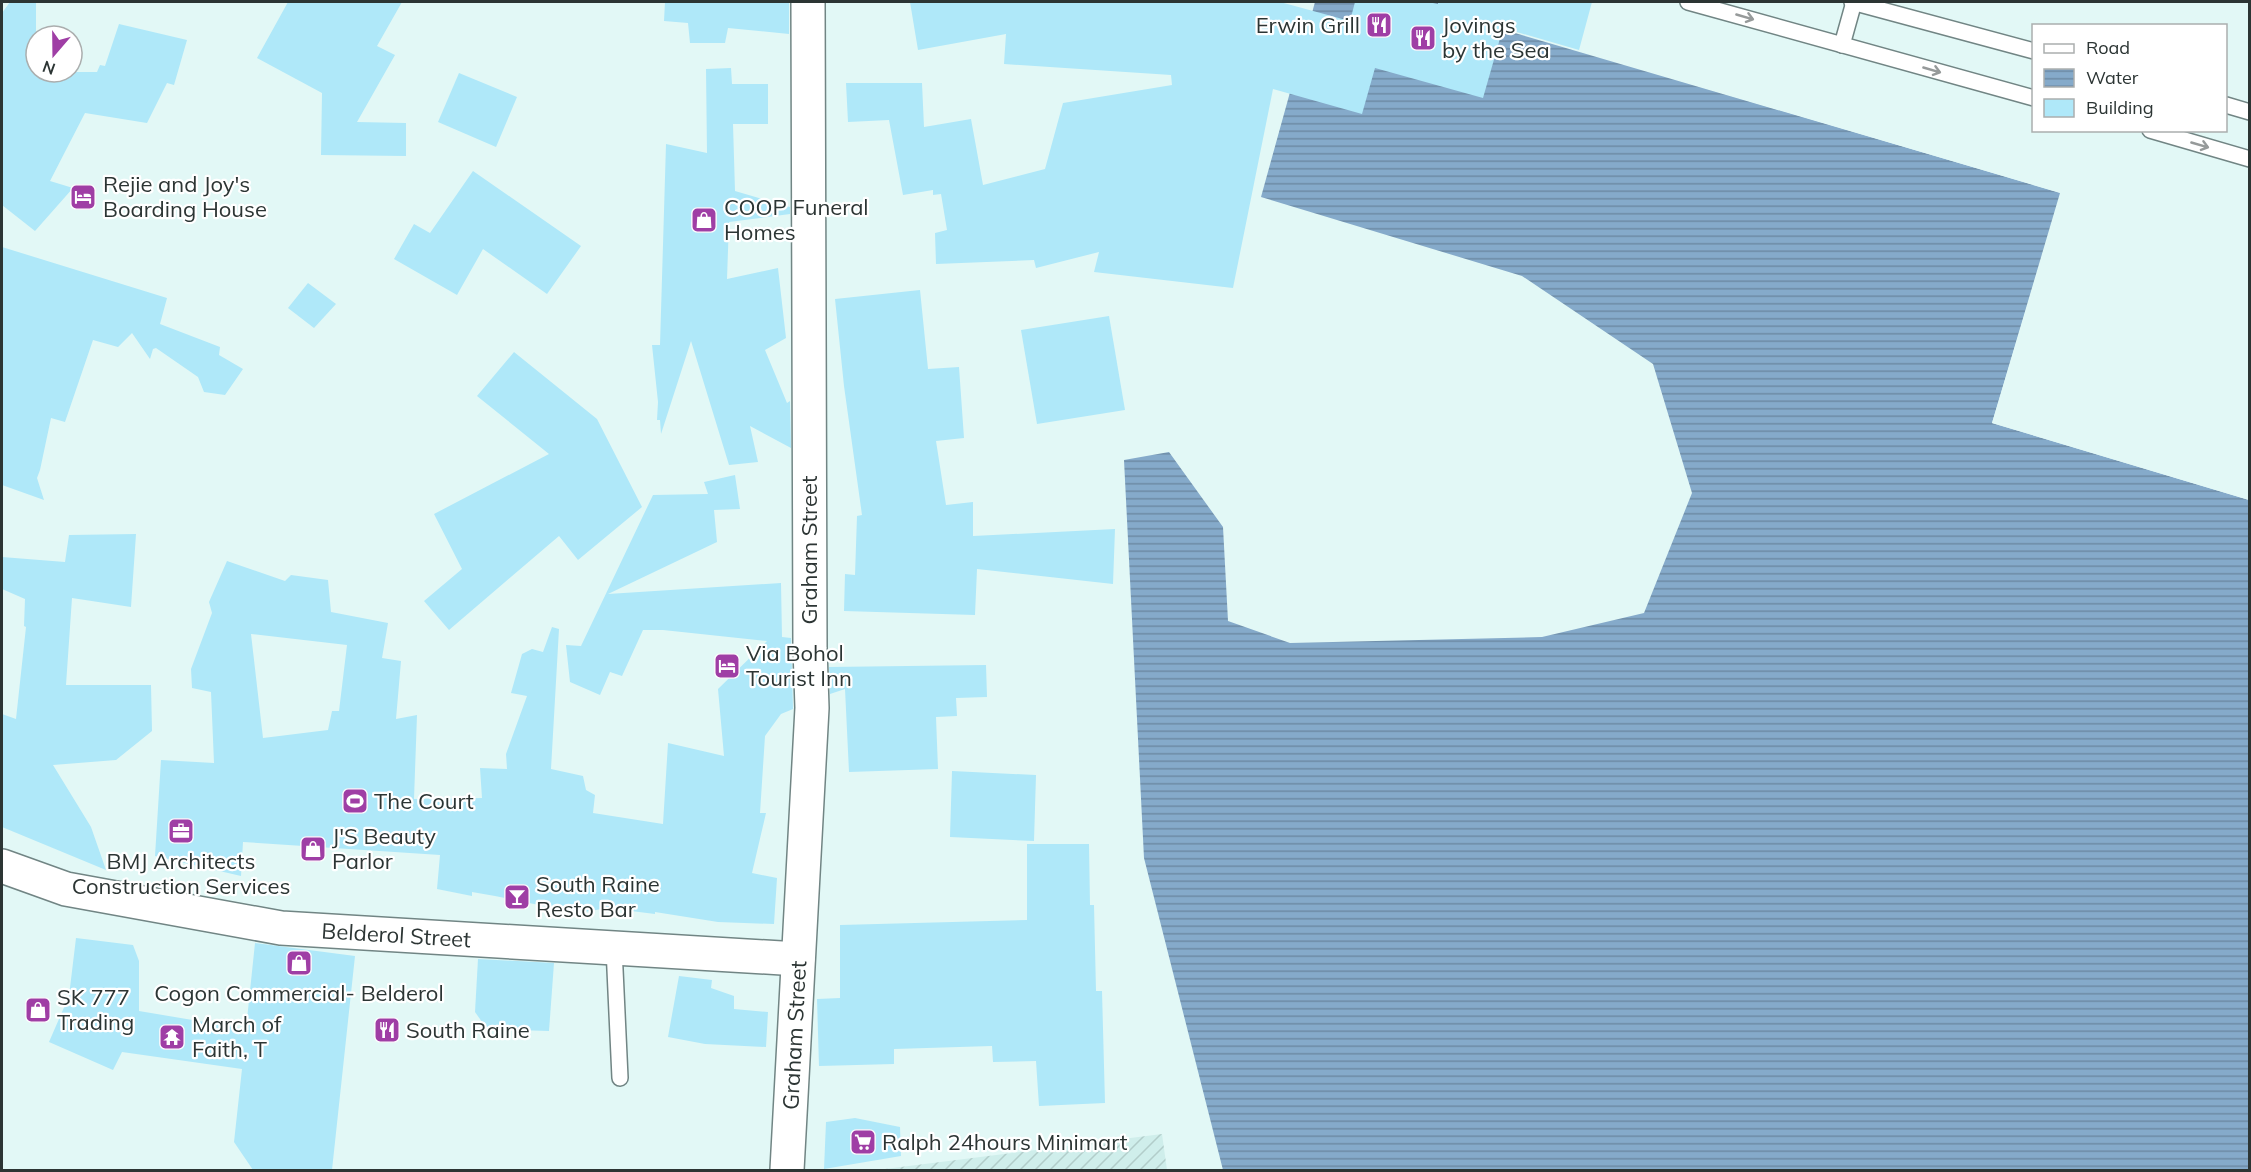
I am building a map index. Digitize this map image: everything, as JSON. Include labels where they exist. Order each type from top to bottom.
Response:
[{"type":"main road","name":"Graham Street","points":[[787,1170],[812,708],[808,2]]},
{"type":"main road","name":"Belderol Street","points":[[2,866],[66,889],[281,928],[798,959]]},
{"type":"lane","points":[[1688,2],[2032,97]]},
{"type":"lane","points":[[1842,45],[1853,2],[2032,50]]},
{"type":"lane","points":[[2227,105],[2250,112]]},
{"type":"lane","points":[[2157,132],[2250,159]]},
{"type":"lane","points":[[614,948],[620,1078]]},
{"type":"shaded area","points":[[1162,1134],[1167,1170],[877,1170]]},
{"type":"water","points":[[1315,2],[1517,2],[1508,31],[2061,193],[1992,423],[2249,500],[2249,1170],[1223,1170],[1144,858],[1124,460],[1169,452],[1223,527],[1228,621],[1290,643],[1542,637],[1644,613],[1692,493],[1653,364],[1522,276],[1261,197]]},
{"type":"pier","points":[[1517,2],[1519,2],[1512,29],[2062,190],[2064,194],[1996,421],[2175,473],[2250,497],[2249,500],[1992,423],[2060,193],[1509,30]]},
{"type":"building","points":[[10,2],[36,2],[36,24],[24,24],[24,84],[84,84],[84,72],[97,72],[100,65],[105,66],[119,24],[187,40],[174,85],[167,83],[147,123],[85,113],[50,181],[73,188],[35,231],[2,205],[2,13]]},
{"type":"building","points":[[288,2],[402,2],[377,46],[395,55],[357,122],[406,123],[406,156],[321,155],[322,93],[257,58]]},
{"type":"building","points":[[665,2],[789,2],[789,34],[728,28],[725,43],[690,43],[688,23],[664,21]]},
{"type":"building","points":[[910,2],[1280,2],[1350,21],[1355,2],[1438,4],[1438,2],[1592,2],[1579,50],[1503,28],[1483,98],[1375,68],[1362,114],[1273,89],[1233,288],[1094,272],[1099,252],[1036,268],[1034,260],[936,264],[935,233],[947,230],[941,194],[933,195],[933,190],[903,195],[889,120],[848,122],[846,83],[922,83],[924,127],[971,119],[983,185],[1045,169],[1063,103],[1172,85],[1171,75],[1004,64],[1006,34],[918,50]]},
{"type":"building","points":[[731,68],[732,84],[768,84],[768,124],[733,124],[735,191],[790,207],[790,214],[729,222],[727,279],[778,268],[786,338],[765,350],[787,403],[790,401],[791,448],[750,426],[758,462],[729,465],[691,341],[661,434],[660,420],[657,420],[658,402],[652,345],[660,345],[666,144],[707,153],[706,69]]},
{"type":"building","points":[[459,73],[517,97],[496,147],[438,122]]},
{"type":"building","points":[[473,171],[581,246],[547,294],[483,249],[457,295],[394,259],[414,224],[430,233]]},
{"type":"building","points":[[2,247],[167,298],[160,324],[220,347],[219,355],[243,369],[225,395],[204,392],[198,377],[156,348],[153,349],[150,359],[132,333],[118,347],[93,340],[65,422],[51,418],[37,478],[44,500],[2,485]]},
{"type":"building","points":[[308,283],[336,304],[314,328],[288,308]]},
{"type":"building","points":[[920,290],[928,369],[959,367],[964,438],[936,441],[946,505],[973,502],[973,536],[1115,529],[1113,584],[977,569],[975,615],[844,611],[845,574],[855,575],[857,516],[862,515],[844,386],[835,299]]},
{"type":"building","points":[[1109,316],[1125,410],[1037,424],[1021,330]]},
{"type":"building","points":[[514,352],[597,419],[642,507],[578,560],[559,536],[449,630],[424,601],[462,569],[434,514],[549,454],[477,396]]},
{"type":"building","points":[[735,475],[740,509],[714,510],[717,542],[608,594],[781,583],[782,637],[791,638],[793,709],[781,714],[765,736],[760,813],[766,813],[752,873],[777,878],[774,924],[718,922],[655,912],[655,914],[607,908],[579,913],[472,892],[472,896],[437,889],[440,855],[243,842],[241,876],[155,856],[161,760],[214,763],[211,692],[192,688],[191,669],[212,613],[209,602],[227,561],[285,581],[291,575],[328,580],[331,612],[388,623],[382,658],[401,661],[396,719],[417,715],[414,799],[482,798],[480,768],[507,769],[506,754],[527,696],[511,693],[522,654],[532,649],[543,652],[552,627],[559,629],[551,769],[583,776],[586,790],[595,795],[593,813],[663,824],[668,743],[724,756],[718,689],[767,641],[643,630],[622,676],[610,672],[600,695],[570,682],[566,645],[581,646],[653,495],[708,494],[704,482]],"holes":[[[251,634],[347,645],[339,711],[332,711],[328,730],[263,738]]]},
{"type":"building","points":[[136,534],[131,607],[72,598],[66,685],[151,685],[152,731],[116,760],[53,765],[91,827],[106,870],[2,827],[2,714],[16,719],[26,627],[24,626],[25,599],[2,589],[2,557],[65,562],[69,535]]},
{"type":"building","points":[[986,665],[987,697],[956,698],[957,716],[936,717],[938,769],[849,772],[845,689],[830,694],[829,667]]},
{"type":"building","points":[[952,771],[1036,775],[1034,841],[950,837]]},
{"type":"building","points":[[1027,844],[1089,844],[1090,905],[1094,905],[1096,991],[1102,991],[1105,1103],[1039,1106],[1036,1061],[993,1062],[992,1046],[894,1049],[894,1064],[819,1066],[817,999],[840,998],[840,925],[1027,920]]},
{"type":"building","points":[[76,938],[133,945],[139,961],[139,1011],[246,1029],[255,943],[355,956],[332,1170],[253,1170],[234,1142],[242,1069],[122,1052],[113,1070],[49,1042],[69,996]]},
{"type":"building","points":[[478,959],[554,963],[549,1031],[487,1029],[475,1012]]},
{"type":"building","points":[[679,976],[712,980],[711,988],[734,996],[734,1009],[768,1012],[766,1047],[705,1044],[668,1037]]},
{"type":"building","name":"Ralph 24hours Minimart","points":[[855,1118],[900,1127],[901,1156],[824,1169],[826,1122]]},
{"type":"place","name":"Erwin Grill","points":[[1379,25]]},
{"type":"place","name":"Jovings by the Sea","points":[[1423,38]]},
{"type":"place","name":"Rejie and Joy's Boarding House","points":[[83,197]]},
{"type":"place","name":"COOP Funeral Homes","points":[[704,220]]},
{"type":"place","name":"Via Bohol Tourist Inn","points":[[727,666]]},
{"type":"place","name":"The Court","points":[[355,801]]},
{"type":"place","name":"BMJ Architects Construction Services","points":[[181,831]]},
{"type":"place","name":"J'S Beauty Parlor","points":[[313,849]]},
{"type":"place","name":"South Raine Resto Bar","points":[[517,897]]},
{"type":"place","name":"Cogon Commercial- Belderol","points":[[299,963]]},
{"type":"place","name":"SK 777 Trading","points":[[38,1010]]},
{"type":"place","name":"South Raine","points":[[387,1030]]},
{"type":"place","name":"March of Faith, T","points":[[172,1037]]},
{"type":"place","name":"Ralph 24hours Minimart","points":[[863,1142]]}]
